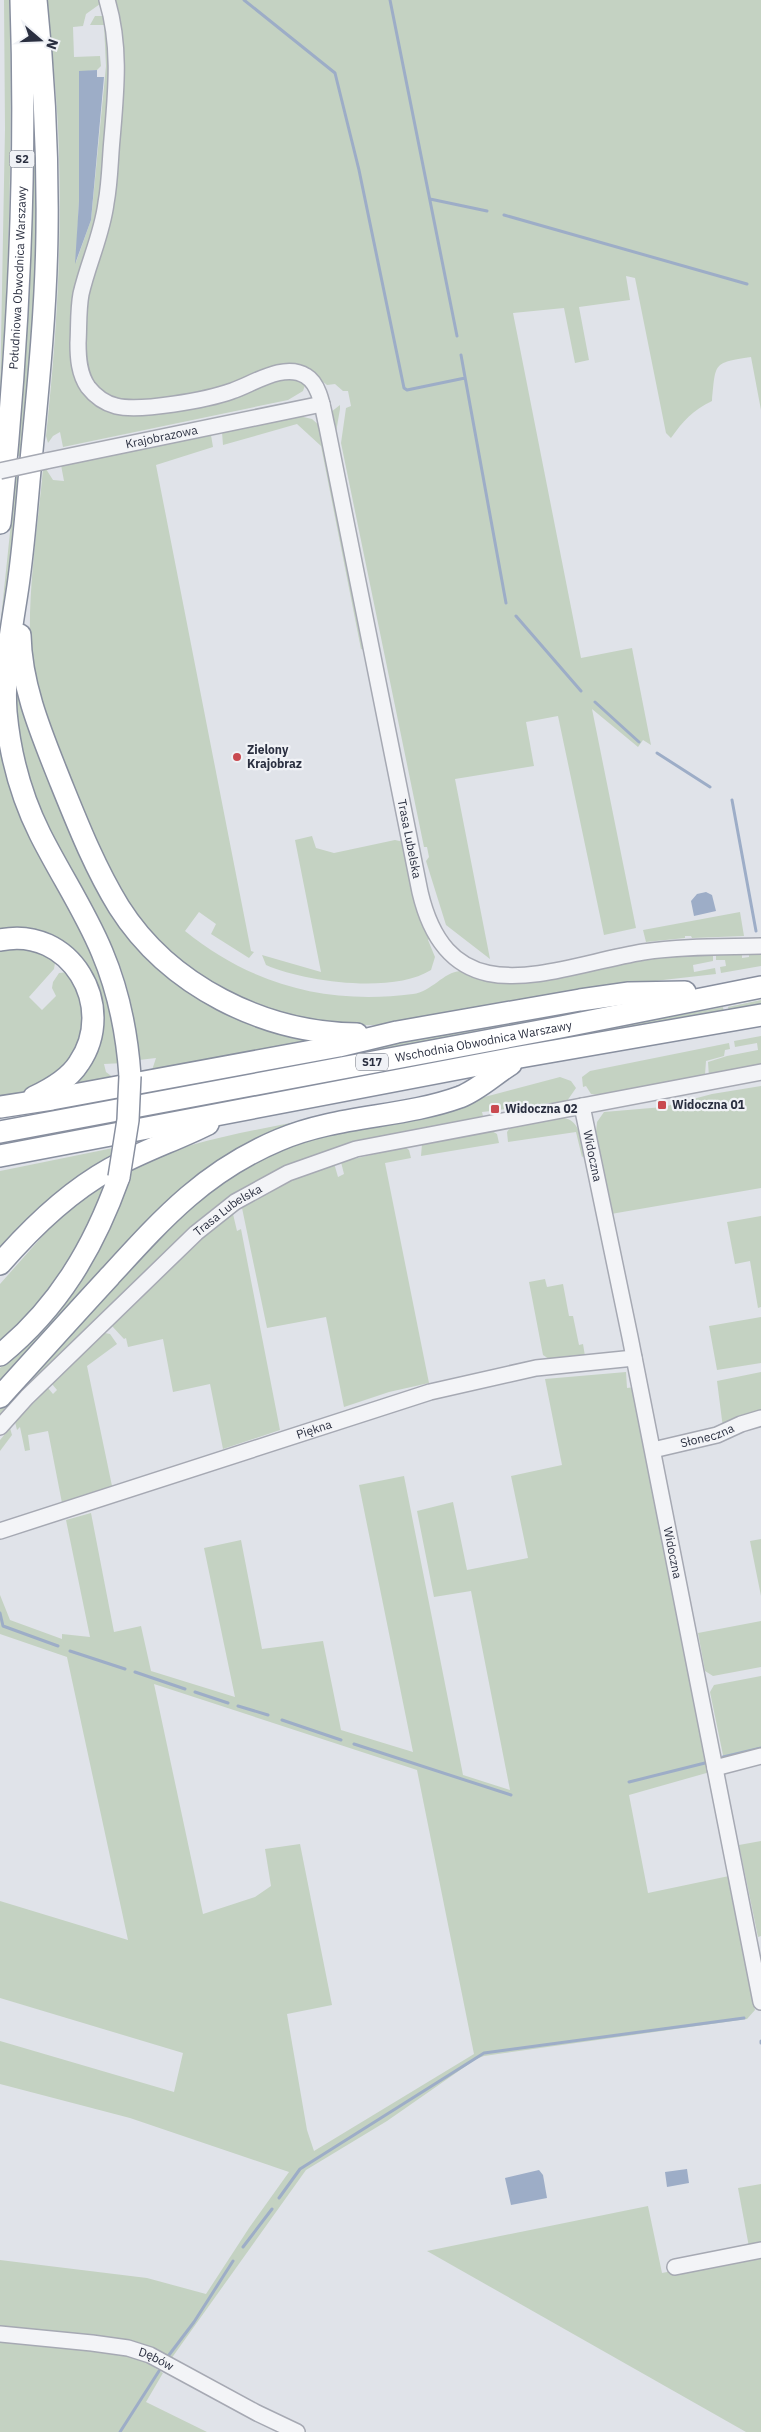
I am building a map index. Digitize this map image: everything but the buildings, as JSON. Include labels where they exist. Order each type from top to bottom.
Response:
[{"type":"highway","name":"Południowa Obwodnica Warszawy","points":[[0,523],[20,266],[23,138],[22,0]]},
{"type":"highway","points":[[0,1355],[44,1314],[68,1284],[101,1226],[119,1177],[128,1120],[130,1076],[124,1025],[112,976],[89,924],[39,832],[16,772],[6,710],[6,676],[18,583],[42,344],[47,234],[44,85],[36,0]]},
{"type":"highway","points":[[18,583],[24,676],[34,712],[82,834],[103,879],[120,908],[140,934],[168,962],[195,983],[250,1013],[278,1023],[314,1031],[338,1034],[397,1032]]},
{"type":"highway","points":[[0,940],[28,939],[47,945],[67,958],[76,966],[85,981],[92,998],[94,1017],[88,1047],[73,1070],[50,1088],[6,1106]]},
{"type":"highway","points":[[6,1106],[340,1046],[397,1032],[630,993],[752,989]]},
{"type":"highway","name":"Wschodnia Obwodnica Warszawy","points":[[0,1132],[561,1027],[752,989]]},
{"type":"highway","name":"Wschodnia Obwodnica Warszawy","points":[[520,1058],[761,1015]]},
{"type":"highway","points":[[0,1397],[161,1221],[193,1191],[224,1168],[266,1146],[313,1129],[414,1109],[460,1097],[520,1058]]},
{"type":"highway","name":"S17","points":[[0,1156],[520,1058]]},
{"type":"highway","points":[[0,1264],[43,1217],[89,1182],[134,1157],[180,1138],[231,1112]]},
{"type":"street","name":"Trasa Lubelska","points":[[107,0],[117,48],[118,80],[107,202],[101,232],[81,294],[78,311],[79,364],[86,384],[92,392],[108,403],[116,406],[139,407],[223,394],[281,372],[292,371],[308,376],[315,383],[322,404],[421,899],[430,924],[446,949],[455,958],[476,970],[493,975],[514,977],[542,974],[645,952],[761,946]]},
{"type":"street","name":"Krajobrazowa","points":[[0,471],[322,404]]},
{"type":"street","name":"Trasa Lubelska","points":[[0,1427],[27,1397],[196,1233],[235,1202],[271,1181],[316,1161],[356,1149],[761,1072]]},
{"type":"street","name":"Widoczna","points":[[582,1106],[653,1450],[761,2002]]},
{"type":"street","name":"Piękna","points":[[0,1531],[430,1392],[536,1368],[634,1358]]},
{"type":"street","name":"Słoneczna","points":[[653,1450],[717,1435],[741,1424],[761,1418]]},
{"type":"street","points":[[715,1768],[761,1756]]},
{"type":"street","points":[[675,2266],[761,2250]]},
{"type":"street","name":"Dębów","points":[[0,2334],[128,2348],[150,2355],[257,2413],[297,2432]]},
{"type":"green space","points":[[4,0],[10,0],[11,99],[8,248],[0,396],[5,129]]},
{"type":"green space","points":[[46,0],[102,0],[100,4],[86,14],[83,26],[73,27],[74,57],[100,56],[101,66],[97,70],[79,72],[79,201],[76,262],[91,220],[106,66],[104,25],[90,25],[95,16],[106,16],[112,63],[104,180],[73,356],[102,407],[258,386],[291,376],[308,383],[303,391],[288,400],[63,447],[60,432],[53,436],[48,443],[46,436],[57,296],[60,191],[56,97]]},
{"type":"green space","points":[[111,0],[761,0],[761,410],[751,357],[729,361],[718,367],[714,379],[712,401],[689,416],[671,438],[666,433],[635,278],[626,276],[630,300],[579,307],[589,360],[575,363],[564,308],[513,313],[581,658],[632,648],[651,745],[643,740],[638,747],[592,709],[636,928],[604,935],[558,716],[526,722],[534,766],[455,779],[490,959],[446,925],[426,861],[429,857],[427,847],[424,847],[341,443],[346,408],[351,406],[348,391],[343,391],[335,384],[327,385],[322,381],[320,382],[312,373],[147,402],[120,402],[97,389],[86,369],[84,330],[88,289],[108,231]]},
{"type":"green space","points":[[35,41],[38,262],[23,455],[18,456],[28,299]]},
{"type":"green space","points":[[340,405],[340,409],[335,438],[331,412]]},
{"type":"green space","points":[[299,416],[312,419],[322,428],[367,651],[361,649],[321,446],[297,424],[223,445],[222,432]]},
{"type":"green space","points":[[211,435],[213,447],[156,465],[251,951],[254,952],[249,958],[211,934],[216,924],[199,912],[185,931],[211,950],[264,978],[292,987],[321,993],[351,996],[381,997],[413,994],[426,990],[448,975],[460,971],[489,980],[515,982],[646,958],[713,953],[713,961],[693,965],[694,972],[715,968],[716,974],[570,993],[396,1024],[354,1025],[321,1022],[288,1015],[256,1005],[226,991],[198,973],[148,929],[118,889],[103,860],[42,714],[34,685],[30,646],[31,595],[43,469],[46,469],[53,480],[64,481],[61,465]]},
{"type":"green space","points":[[22,474],[4,628],[0,628],[16,475]]},
{"type":"green space","points":[[20,686],[153,958],[331,1041],[152,1070],[156,1058],[139,1060],[132,1008],[122,971],[99,922],[48,833],[34,799],[25,768],[18,720],[16,688]]},
{"type":"green space","points":[[0,714],[98,956],[124,1063],[104,1064],[106,1072],[114,1078],[52,1096],[85,1064],[84,969],[0,933]]},
{"type":"green space","points":[[312,836],[316,848],[334,853],[395,840],[404,842],[420,917],[430,938],[428,940],[435,957],[431,970],[415,977],[395,982],[349,983],[303,976],[266,965],[262,955],[321,972],[295,840]]},
{"type":"green space","points":[[740,912],[744,936],[692,938],[691,936],[685,936],[685,938],[646,942],[643,930]]},
{"type":"green space","points":[[0,945],[52,955],[55,963],[54,969],[29,997],[42,1010],[56,996],[52,988],[53,982],[59,973],[68,972],[87,1013],[73,1061],[27,1092],[0,1100]]},
{"type":"green space","points":[[749,954],[761,954],[761,966],[721,973],[720,967],[726,966],[725,960],[716,960],[716,955],[742,955],[742,958],[749,957]]},
{"type":"green space","points":[[761,1000],[761,1006],[729,1012],[728,1007]]},
{"type":"green space","points":[[641,1001],[141,1094],[141,1088],[418,1037]]},
{"type":"green space","points":[[723,1007],[724,1013],[139,1122],[139,1116]]},
{"type":"green space","points":[[761,1036],[761,1068],[709,1077],[708,1062],[758,1050],[757,1043],[735,1047],[734,1041]]},
{"type":"green space","points":[[729,1043],[730,1049],[725,1050],[724,1056],[706,1061],[705,1075],[599,1095],[591,1094],[586,1086],[583,1087],[582,1077],[590,1071]]},
{"type":"green space","points":[[560,1077],[571,1081],[576,1088],[567,1101],[498,1110],[497,1107],[491,1108],[491,1111],[482,1112],[483,1116],[467,1123],[403,1132],[336,1148],[296,1162],[239,1192],[0,1419],[0,1403],[183,1206],[283,1143],[454,1105]]},
{"type":"green space","points":[[761,1086],[761,1188],[611,1214],[596,1132],[597,1122],[604,1112],[663,1107],[712,1094]]},
{"type":"green space","points":[[324,1116],[244,1151],[0,1390],[0,1368],[45,1326],[82,1278],[110,1225],[131,1167],[154,1157],[202,1142]]},
{"type":"green space","points":[[122,1117],[121,1124],[0,1147],[0,1141]]},
{"type":"green space","points":[[566,1118],[576,1125],[581,1137],[584,1156],[582,1157],[576,1132],[508,1142],[507,1132],[510,1128]]},
{"type":"green space","points":[[492,1131],[497,1134],[499,1143],[421,1156],[422,1144]]},
{"type":"green space","points":[[118,1147],[115,1159],[0,1254],[0,1171]]},
{"type":"green space","points":[[405,1147],[409,1150],[411,1158],[385,1163],[429,1383],[389,1392],[344,1407],[326,1317],[267,1328],[242,1208],[298,1177],[334,1163],[338,1177],[344,1174],[341,1162]]},
{"type":"green space","points":[[102,1185],[110,1186],[60,1282],[0,1344],[0,1284],[54,1223]]},
{"type":"green space","points":[[233,1214],[237,1231],[241,1229],[280,1430],[223,1449],[210,1384],[173,1392],[163,1339],[128,1347],[126,1338],[124,1339],[112,1326],[204,1234]]},
{"type":"green space","points":[[761,1216],[761,1307],[758,1308],[750,1261],[735,1264],[727,1222]]},
{"type":"green space","points":[[545,1279],[547,1287],[563,1284],[569,1316],[573,1316],[579,1345],[583,1344],[585,1356],[549,1359],[543,1355],[529,1282]]},
{"type":"green space","points":[[761,1317],[761,1363],[717,1370],[709,1326]]},
{"type":"green space","points":[[105,1333],[110,1334],[117,1344],[87,1366],[112,1486],[62,1503],[48,1431],[28,1435],[30,1450],[25,1451],[20,1427],[17,1430],[15,1422],[48,1388],[53,1394],[57,1390],[52,1384]]},
{"type":"green space","points":[[626,1372],[627,1388],[635,1387],[710,1772],[629,1795],[648,1893],[729,1876],[755,2010],[747,2019],[484,2056],[476,2059],[387,2121],[306,2170],[171,2359],[0,2329],[0,2260],[147,2278],[206,2294],[249,2228],[289,2172],[130,2118],[0,2084],[0,2041],[174,2092],[183,2053],[0,1998],[0,1901],[128,1940],[67,1657],[0,1634],[0,1595],[10,1620],[62,1639],[62,1634],[90,1637],[66,1520],[91,1513],[114,1632],[141,1626],[151,1671],[235,1697],[204,1548],[241,1540],[262,1649],[323,1641],[341,1730],[413,1752],[359,1485],[404,1476],[463,1775],[510,1790],[471,1591],[434,1597],[417,1511],[453,1502],[467,1570],[528,1558],[511,1476],[562,1465],[545,1379]],"holes":[[[154,1684],[417,1770],[474,2054],[314,2151],[307,2130],[287,2014],[332,2005],[300,1844],[265,1849],[271,1886],[255,1897],[203,1914]]]},
{"type":"green space","points":[[761,1372],[761,1411],[742,1415],[723,1428],[717,1381]]},
{"type":"green space","points":[[10,1428],[12,1435],[0,1451],[0,1440]]},
{"type":"green space","points":[[761,1539],[761,1596],[750,1541]]},
{"type":"green space","points":[[761,1621],[761,1667],[713,1676],[705,1671],[698,1633]]},
{"type":"green space","points":[[761,1676],[761,1752],[724,1760],[710,1692],[714,1685]]},
{"type":"green space","points":[[761,1841],[761,1936],[758,1937],[739,1845]]},
{"type":"green space","points":[[761,2184],[761,2244],[749,2247],[738,2188]]},
{"type":"green space","points":[[648,2206],[662,2273],[761,2254],[761,2432],[746,2432],[427,2251]]},
{"type":"green space","points":[[0,2339],[134,2355],[163,2373],[146,2402],[207,2432],[0,2432]]},
{"type":"water","points":[[97,70],[97,77],[104,77],[91,220],[75,264],[79,201],[79,71]]},
{"type":"water","points":[[706,892],[712,895],[716,911],[694,916],[691,901],[697,894]]},
{"type":"water","points":[[687,2169],[689,2183],[667,2187],[665,2172]]},
{"type":"water","points":[[539,2170],[543,2175],[547,2198],[511,2205],[505,2178]]},
{"type":"waterway","points":[[244,0],[335,73],[359,170],[404,388],[407,390],[465,378]]},
{"type":"waterway","points":[[390,0],[457,336]]},
{"type":"waterway","points":[[430,199],[487,211]]},
{"type":"waterway","points":[[504,215],[747,284]]},
{"type":"waterway","points":[[461,355],[506,603]]},
{"type":"waterway","points":[[516,616],[581,691]]},
{"type":"waterway","points":[[595,702],[639,742]]},
{"type":"waterway","points":[[657,753],[710,787]]},
{"type":"waterway","points":[[732,800],[756,931]]},
{"type":"waterway","points":[[0,1613],[3,1626],[58,1646]]},
{"type":"waterway","points":[[70,1651],[125,1669]]},
{"type":"waterway","points":[[135,1672],[185,1689]]},
{"type":"waterway","points":[[195,1692],[228,1703]]},
{"type":"waterway","points":[[238,1706],[268,1715]]},
{"type":"waterway","points":[[282,1720],[341,1740]]},
{"type":"waterway","points":[[354,1744],[511,1795]]},
{"type":"waterway","points":[[723,1757],[761,1748]]},
{"type":"waterway","points":[[629,1782],[705,1763]]},
{"type":"waterway","points":[[279,2198],[300,2169],[484,2053],[744,2018]]},
{"type":"waterway","points":[[243,2247],[272,2209]]},
{"type":"waterway","points":[[169,2355],[194,2322],[233,2261]]},
{"type":"waterway","points":[[120,2432],[159,2371]]},
{"type":"place","name":"Zielony Krajobraz","points":[[237,757]]},
{"type":"place","name":"Widoczna 01","points":[[662,1105]]},
{"type":"place","name":"Widoczna 02","points":[[495,1109]]}]
